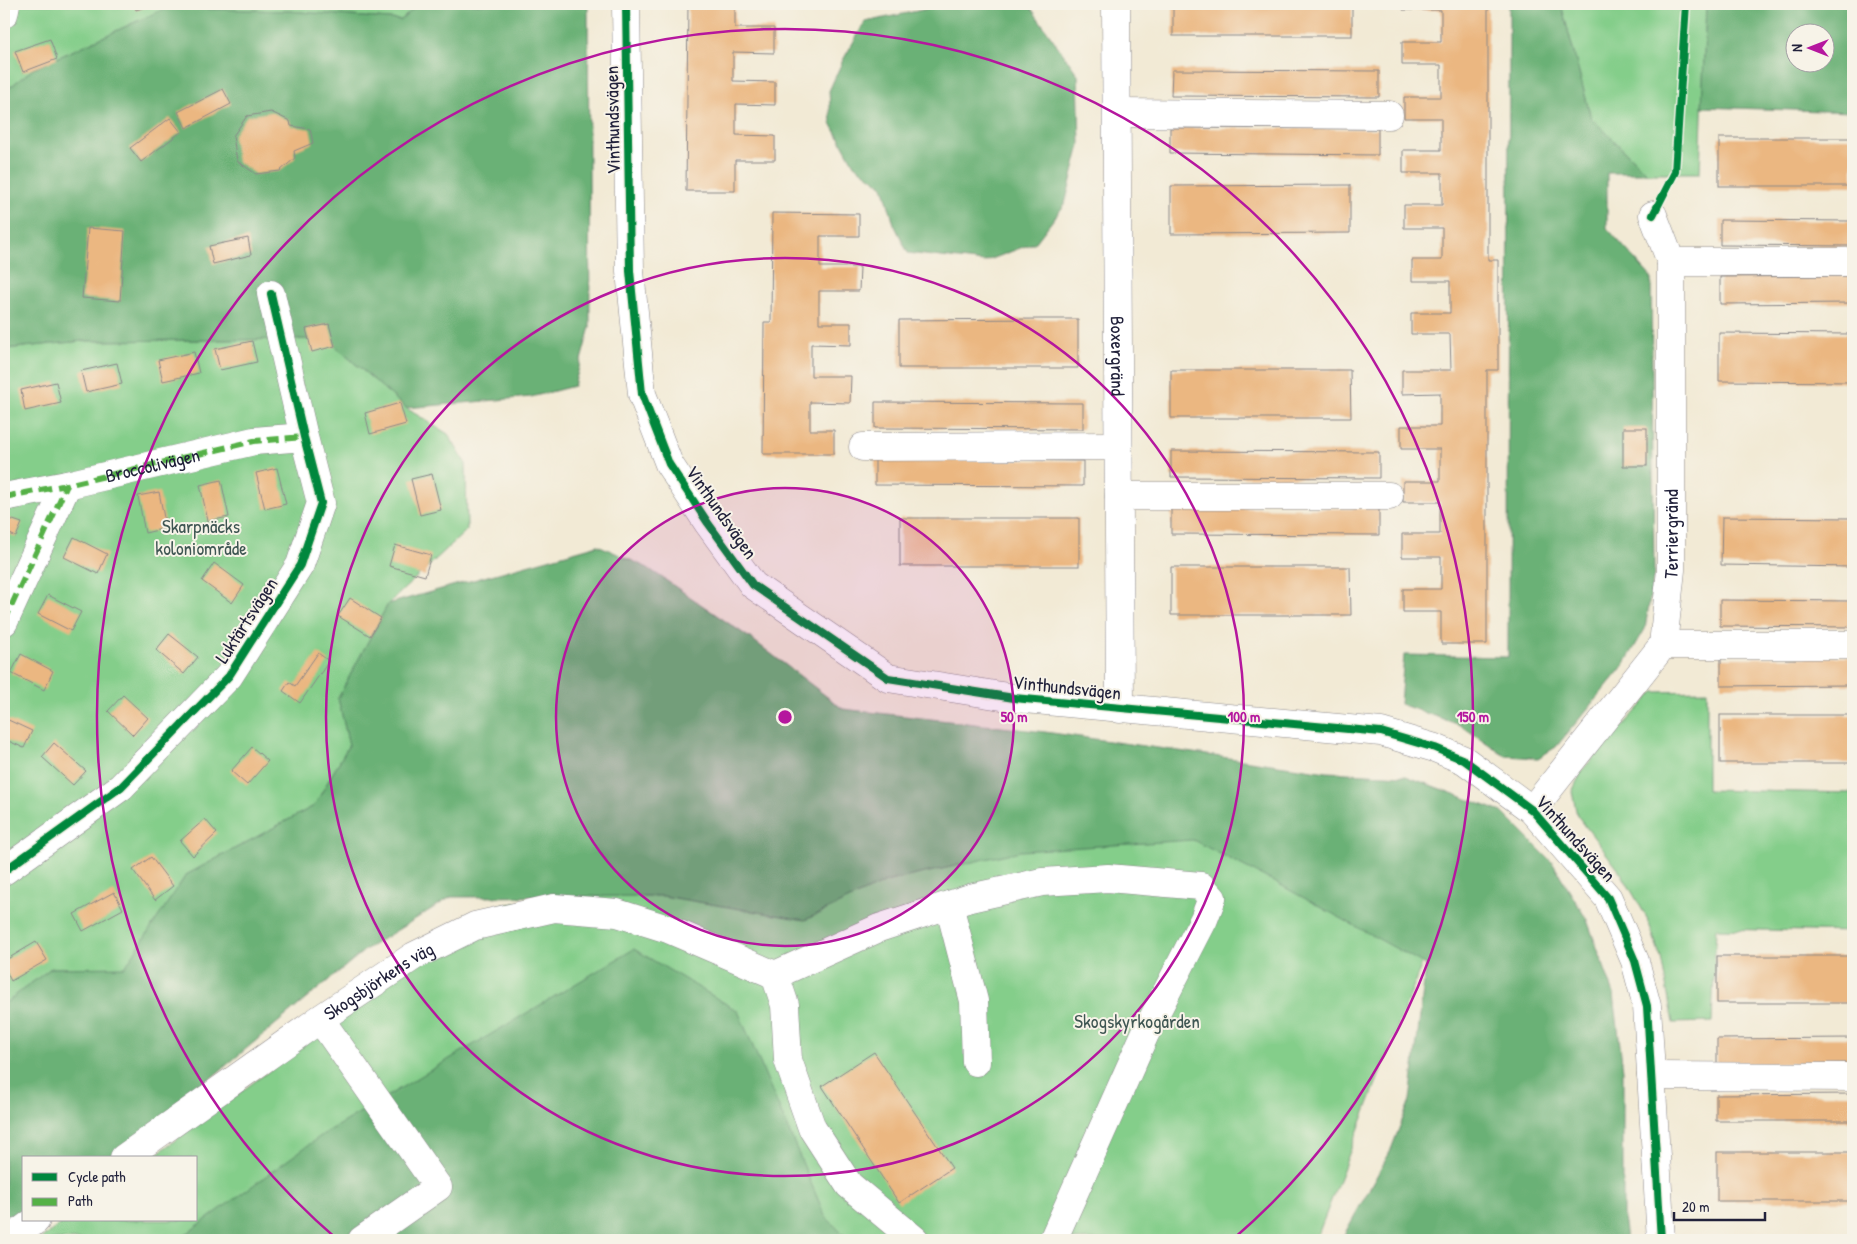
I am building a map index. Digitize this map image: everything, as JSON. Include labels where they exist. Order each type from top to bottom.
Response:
[{"type":"street","points":[[4,14],[6,4]]},
{"type":"street","name":"Vinthundsvägen","points":[[626,4],[630,271],[642,394],[669,464],[753,585],[888,678],[1014,698],[1381,732],[1435,748],[1464,760],[1532,810],[1608,898],[1635,961],[1648,1006],[1661,1240]]},
{"type":"street","name":"Boxergränd","points":[[1116,4],[1120,709]]},
{"type":"street","points":[[1117,113],[1389,116]]},
{"type":"street","name":"Terriergränd","points":[[1653,215],[1670,262],[1670,570],[1663,645]]},
{"type":"street","points":[[1670,262],[1853,262]]},
{"type":"street","name":"Luktärtsvägen","points":[[4,871],[121,787],[229,676],[300,566],[321,503],[271,294]]},
{"type":"street","name":"Broccolivägen","points":[[4,497],[67,485],[254,441],[304,437]]},
{"type":"street","points":[[863,447],[1118,446]]},
{"type":"street","points":[[4,622],[67,485]]},
{"type":"street","points":[[1119,496],[1389,496]]},
{"type":"street","points":[[1532,810],[1663,645],[1853,644]]},
{"type":"street","points":[[915,1240],[849,1185],[812,1128],[788,1060],[785,1005],[775,975],[879,928],[970,898],[1042,882],[1108,878],[1201,886],[1212,898],[1204,919],[1145,1034],[1053,1240]]},
{"type":"street","points":[[949,905],[974,1001],[976,1062]]},
{"type":"street","name":"Skogsbjörkens väg","points":[[362,1240],[438,1188],[320,1019],[414,956],[475,926],[554,908],[617,913],[668,929],[775,975]]},
{"type":"street","points":[[127,1156],[320,1019]]},
{"type":"street","points":[[1651,1076],[1853,1077]]},
{"type":"street","points":[[9,1240],[33,1222]]},
{"type":"green space","points":[[4,4],[419,4],[401,20],[289,11],[166,8],[33,69],[4,92]]},
{"type":"green space","points":[[419,4],[588,4],[590,327],[574,386],[531,397],[406,408],[327,339],[82,341],[4,349],[4,92],[33,69],[166,8],[289,11],[401,20]]},
{"type":"green space","points":[[950,4],[986,4],[1031,8],[1078,75],[1080,145],[1065,204],[1036,242],[984,262],[908,253],[894,224],[883,186],[854,165],[831,123],[829,91],[843,60],[865,22]]},
{"type":"green space","points":[[1509,4],[1561,4],[1591,118],[1647,173],[1607,173],[1607,228],[1651,277],[1654,573],[1645,629],[1624,665],[1556,747],[1538,758],[1506,756],[1460,725],[1400,704],[1404,655],[1508,657]]},
{"type":"green space","points":[[1561,4],[1706,4],[1700,173],[1647,173],[1591,118]]},
{"type":"green space","points":[[1706,4],[1853,4],[1853,112],[1702,107]]},
{"type":"green space","name":"Skarpnäcks koloniområde","points":[[327,339],[406,408],[448,434],[466,464],[467,530],[388,604],[338,698],[349,745],[314,806],[186,875],[125,968],[51,968],[4,1004],[4,349],[82,341]]},
{"type":"green space","points":[[598,545],[648,568],[753,640],[843,709],[1045,732],[1327,772],[1406,776],[1502,812],[1552,862],[1587,920],[1614,994],[1623,1071],[1623,1216],[1626,1240],[1341,1240],[1390,1152],[1410,1100],[1426,965],[1284,887],[1193,840],[1020,851],[886,882],[805,920],[663,896],[451,897],[365,950],[157,1123],[110,1156],[22,1156],[22,1217],[4,1230],[4,1004],[51,968],[125,967],[186,875],[314,806],[349,745],[338,698],[388,604]]},
{"type":"green space","points":[[1707,691],[1707,790],[1853,793],[1853,932],[1716,929],[1712,1022],[1673,1023],[1661,958],[1647,918],[1621,873],[1577,815],[1572,792],[1582,770],[1654,692]]},
{"type":"green space","name":"Skogskyrkogården","points":[[1162,796],[1443,909],[1316,1240],[39,1240],[63,1222],[198,1222],[198,1156],[154,1156],[491,907]]},
{"type":"green space","points":[[634,949],[738,1011],[825,1216],[849,1240],[178,1240],[322,1135]]},
{"type":"building","points":[[134,4],[155,4],[136,10]]},
{"type":"building","points":[[688,4],[735,4],[735,28],[774,28],[774,53],[733,52],[733,81],[775,82],[775,105],[736,104],[736,135],[775,136],[775,160],[735,160],[735,191],[686,191]]},
{"type":"building","points":[[1173,4],[1352,4],[1352,36],[1173,36]]},
{"type":"building","points":[[1403,4],[1488,4],[1488,260],[1498,260],[1498,370],[1487,370],[1487,644],[1441,644],[1441,612],[1403,612],[1403,589],[1441,589],[1441,557],[1402,557],[1402,534],[1440,534],[1440,502],[1403,502],[1403,481],[1440,481],[1440,449],[1401,449],[1401,426],[1440,426],[1440,393],[1402,394],[1402,370],[1451,370],[1450,334],[1411,334],[1411,313],[1450,313],[1450,281],[1412,281],[1412,260],[1442,260],[1442,228],[1404,228],[1404,205],[1442,205],[1442,173],[1403,173],[1403,150],[1441,150],[1441,118],[1404,118],[1404,97],[1441,97],[1441,65],[1402,65],[1402,42],[1441,42],[1441,10],[1403,10]]},
{"type":"building","points":[[50,39],[57,59],[23,72],[15,51]]},
{"type":"building","points":[[1172,70],[1379,71],[1379,97],[1171,96]]},
{"type":"building","points":[[223,89],[231,104],[186,128],[178,112]]},
{"type":"building","points":[[271,112],[290,121],[291,126],[310,129],[313,143],[294,151],[295,158],[280,171],[256,174],[237,161],[233,136],[247,116]]},
{"type":"building","points":[[170,118],[181,132],[141,162],[130,148]]},
{"type":"building","points":[[1170,128],[1378,129],[1378,155],[1170,153]]},
{"type":"building","points":[[1719,138],[1853,138],[1853,186],[1719,186]]},
{"type":"building","points":[[1350,185],[1350,233],[1171,234],[1171,186]]},
{"type":"building","points":[[772,213],[859,214],[859,236],[820,236],[820,267],[860,267],[859,291],[819,291],[819,323],[851,323],[851,345],[811,344],[811,376],[851,376],[850,403],[810,402],[810,430],[834,430],[834,454],[763,454],[764,322],[771,322]]},
{"type":"building","points":[[1720,220],[1853,221],[1853,246],[1720,245]]},
{"type":"building","points":[[88,228],[125,231],[120,301],[82,298]]},
{"type":"building","points":[[248,238],[251,255],[213,264],[209,246]]},
{"type":"building","points":[[1853,276],[1853,303],[1720,304],[1720,277]]},
{"type":"building","points":[[1078,319],[1078,368],[899,368],[899,320]]},
{"type":"building","points":[[329,324],[335,346],[312,352],[306,329]]},
{"type":"building","points":[[1719,333],[1853,334],[1853,382],[1719,381]]},
{"type":"building","points":[[252,341],[257,362],[220,370],[215,349]]},
{"type":"building","points":[[194,352],[199,373],[163,381],[158,360]]},
{"type":"building","points":[[117,363],[122,384],[86,392],[81,371]]},
{"type":"building","points":[[1171,370],[1350,370],[1351,418],[1171,418]]},
{"type":"building","points":[[56,382],[61,403],[25,411],[21,390]]},
{"type":"building","points":[[875,402],[1083,403],[1083,429],[875,428]]},
{"type":"building","points":[[400,403],[406,424],[370,434],[365,413]]},
{"type":"building","points":[[1623,428],[1647,428],[1647,466],[1623,466]]},
{"type":"building","points":[[1171,451],[1379,452],[1379,478],[1171,477]]},
{"type":"building","points":[[875,459],[1083,461],[1083,486],[875,485]]},
{"type":"building","points":[[277,468],[286,504],[265,509],[256,473]]},
{"type":"building","points":[[432,474],[441,510],[420,515],[411,479]]},
{"type":"building","points":[[221,480],[229,517],[208,521],[200,485]]},
{"type":"building","points":[[159,492],[166,528],[145,533],[138,496]]},
{"type":"building","points":[[1171,508],[1379,509],[1379,535],[1171,534]]},
{"type":"building","points":[[1722,517],[1853,518],[1853,567],[1721,565]]},
{"type":"building","points":[[7,518],[22,523],[16,537],[4,531]]},
{"type":"building","points":[[900,518],[1079,518],[1079,566],[900,566]]},
{"type":"building","points":[[74,537],[107,554],[98,574],[64,557]]},
{"type":"building","points":[[395,545],[431,555],[425,576],[389,566]]},
{"type":"building","points":[[214,563],[244,585],[232,603],[202,581]]},
{"type":"building","points":[[1171,567],[1350,567],[1351,615],[1171,615]]},
{"type":"building","points":[[48,595],[81,612],[71,631],[38,614]]},
{"type":"building","points":[[350,598],[381,618],[370,636],[338,616]]},
{"type":"building","points":[[1720,600],[1853,601],[1853,627],[1720,626]]},
{"type":"building","points":[[169,634],[198,657],[184,674],[156,650]]},
{"type":"building","points":[[318,653],[329,661],[300,703],[283,691],[289,682],[295,686]]},
{"type":"building","points":[[21,654],[53,671],[44,690],[11,673]]},
{"type":"building","points":[[1853,657],[1853,685],[1721,686],[1721,658]]},
{"type":"building","points":[[123,695],[148,718],[133,735],[108,711]]},
{"type":"building","points":[[1720,715],[1853,715],[1853,763],[1720,763]]},
{"type":"building","points":[[4,718],[32,731],[24,748],[4,739]]},
{"type":"building","points":[[54,743],[86,771],[73,785],[42,757]]},
{"type":"building","points":[[252,747],[268,761],[247,785],[231,771]]},
{"type":"building","points":[[205,819],[217,833],[193,856],[180,841]]},
{"type":"building","points":[[151,857],[173,886],[155,900],[133,870]]},
{"type":"building","points":[[114,892],[123,909],[83,931],[74,914]]},
{"type":"building","points":[[36,942],[47,960],[11,981],[4,967],[4,961]]},
{"type":"building","points":[[1717,956],[1853,956],[1853,1003],[1717,1003]]},
{"type":"building","points":[[1853,1038],[1853,1063],[1717,1064],[1717,1039]]},
{"type":"building","points":[[874,1052],[952,1168],[899,1203],[822,1086]]},
{"type":"building","points":[[1853,1094],[1853,1121],[1716,1121],[1716,1095]]},
{"type":"building","points":[[1717,1152],[1853,1152],[1853,1201],[1717,1201]]},
{"type":"marked path","points":[[4,14],[6,4]]},
{"type":"marked path","points":[[4,497],[67,485],[254,441],[304,437]]},
{"type":"marked path","points":[[4,622],[67,485]]},
{"type":"cycle path","points":[[626,4],[630,271],[642,394],[669,464],[708,523],[753,585],[888,678],[1014,698],[1381,732],[1435,748],[1464,760],[1532,810],[1608,898],[1635,961],[1647,1006],[1661,1240]]},
{"type":"cycle path","points":[[1653,215],[1675,172],[1686,4]]},
{"type":"cycle path","points":[[4,871],[121,787],[229,676],[300,565],[321,503],[271,294]]}]
